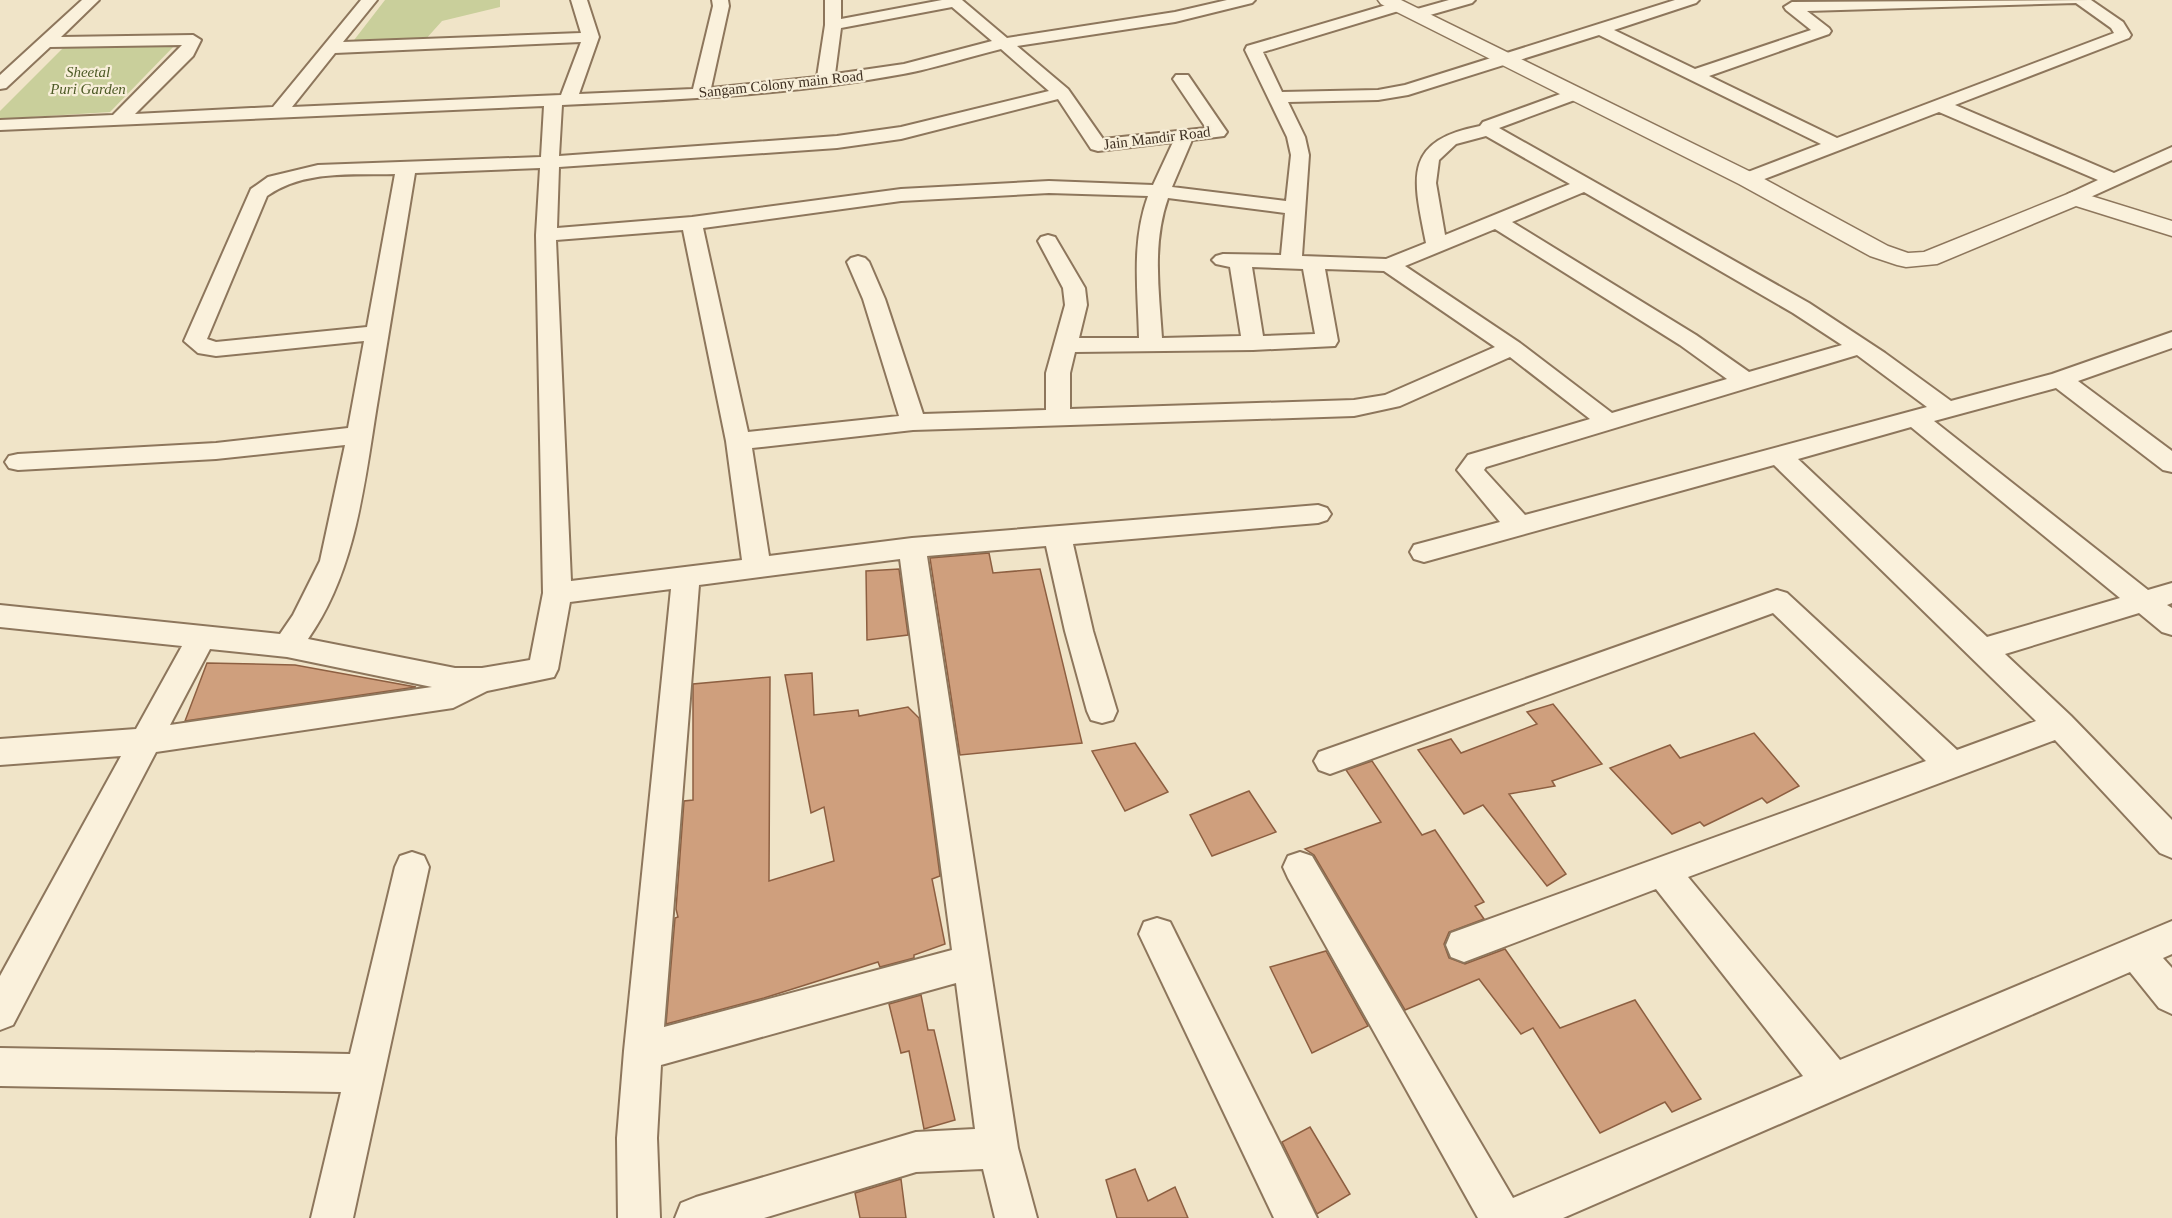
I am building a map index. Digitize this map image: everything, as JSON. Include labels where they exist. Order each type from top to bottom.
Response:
[{"type":"street","points":[[0,84],[91,0]]},
{"type":"street","points":[[278,113],[369,0]]},
{"type":"street","points":[[0,616],[287,646],[455,680],[482,680],[543,669],[557,593],[546,235],[550,162],[561,99],[591,37],[579,0]]},
{"type":"street","points":[[701,93],[721,6],[720,0]]},
{"type":"street","points":[[825,81],[833,25],[833,0]]},
{"type":"street","name":"Sangam Colony main Road","points":[[0,125],[701,93],[825,81],[904,69],[1005,43],[1175,17],[1247,0]]},
{"type":"street","points":[[1065,345],[1327,341],[1302,262],[1297,208],[1300,155],[1296,137],[1253,50],[1401,7],[1467,0]]},
{"type":"street","points":[[1275,97],[1378,95],[1408,90],[1691,0]]},
{"type":"street","points":[[1694,75],[1823,31],[1792,8],[2071,0]]},
{"type":"street","points":[[1747,179],[2123,35],[2117,25],[2081,0]]},
{"type":"street","points":[[833,25],[955,1]]},
{"type":"street","name":"Jain Mandir Road","points":[[955,1],[1062,93],[1098,145],[1218,132],[1182,79]]},
{"type":"street","points":[[1401,7],[1747,179],[1879,251],[1906,260],[1928,259],[2074,198],[2172,153]]},
{"type":"street","points":[[1600,29],[1837,145]]},
{"type":"street","points":[[330,48],[591,37]]},
{"type":"street","points":[[44,42],[193,40],[187,52],[118,120]]},
{"type":"street","points":[[377,333],[216,349],[206,348],[195,341],[258,193],[275,181],[318,171],[550,162],[837,142],[911,130],[1062,93]]},
{"type":"street","points":[[1489,130],[1489,126],[1574,94]]},
{"type":"street","points":[[1939,105],[2114,180]]},
{"type":"street","points":[[1437,246],[1431,213],[1427,166],[1432,154],[1443,143],[1461,136],[1489,130],[1801,308],[1860,347],[1947,410]]},
{"type":"street","points":[[1151,345],[1147,244],[1159,191],[1185,136]]},
{"type":"street","points":[[287,646],[305,621],[334,561],[359,435],[406,167]]},
{"type":"street","points":[[1253,343],[1232,260],[1389,265],[1585,185]]},
{"type":"street","points":[[546,235],[692,223],[901,195],[1049,187],[1159,191],[1297,208]]},
{"type":"street","points":[[2074,198],[2172,229]]},
{"type":"street","points":[[1496,221],[1688,340],[1746,381]]},
{"type":"street","points":[[692,223],[738,441],[757,567]]},
{"type":"street","points":[[1048,241],[1074,288],[1077,305],[1058,374],[1058,416]]},
{"type":"street","points":[[858,262],[874,299],[913,422]]},
{"type":"street","points":[[1389,265],[1512,348],[1609,422]]},
{"type":"street","points":[[1519,526],[1470,470],[1477,461],[1860,347]]},
{"type":"street","points":[[738,441],[913,422],[1354,408],[1391,401],[1512,348]]},
{"type":"street","points":[[1424,552],[2060,380],[2166,349]]},
{"type":"street","points":[[2060,380],[2172,464]]},
{"type":"street","points":[[1915,418],[2172,624]]},
{"type":"street","points":[[18,462],[216,451],[359,435]]},
{"type":"street","points":[[1779,455],[2060,725],[2172,843]]},
{"type":"street","points":[[557,593],[912,548],[1318,514]]},
{"type":"street","points":[[1057,535],[1076,621],[1102,711]]},
{"type":"street","points":[[912,548],[998,1148],[1017,1218]]},
{"type":"street","points":[[639,1218],[637,1138],[643,1051],[686,576]]},
{"type":"street","points":[[1982,650],[2172,592]]},
{"type":"street","points":[[1330,761],[1777,600],[1952,765]]},
{"type":"street","points":[[0,1012],[201,638]]},
{"type":"street","points":[[0,752],[146,741],[453,696],[482,680]]},
{"type":"street","points":[[1464,945],[2060,725]]},
{"type":"street","points":[[332,1218],[412,867]]},
{"type":"street","points":[[1300,867],[1501,1218]]},
{"type":"street","points":[[1663,872],[1833,1082]]},
{"type":"street","points":[[1157,934],[1296,1218]]},
{"type":"street","points":[[1515,1218],[2137,954],[2172,937]]},
{"type":"street","points":[[2137,954],[2172,996]]},
{"type":"street","points":[[643,1051],[971,962]]},
{"type":"street","points":[[0,1068],[365,1072]]},
{"type":"street","points":[[696,1218],[916,1152],[998,1148]]},
{"type":"green space","points":[[385,0],[500,0],[500,7],[442,21],[425,40],[351,44]]},
{"type":"green space","name":"Sheetal Puri Garden","points":[[177,43],[110,112],[0,119],[0,111],[63,48]]},
{"type":"building","points":[[989,553],[993,573],[1040,569],[1082,743],[960,755],[930,558]]},
{"type":"building","points":[[899,569],[908,635],[867,640],[866,571]]},
{"type":"building","points":[[207,663],[295,665],[416,687],[185,721]]},
{"type":"building","points":[[812,673],[814,715],[858,710],[859,716],[908,707],[919,718],[940,876],[932,879],[945,944],[914,955],[914,958],[880,967],[878,962],[764,998],[666,1024],[675,918],[678,917],[676,909],[684,801],[693,800],[693,684],[770,677],[769,881],[834,861],[824,807],[811,813],[785,675]]},
{"type":"building","points":[[1553,704],[1602,764],[1552,781],[1555,786],[1509,794],[1566,874],[1547,886],[1483,805],[1464,814],[1418,750],[1451,739],[1461,753],[1537,724],[1527,712]]},
{"type":"building","points":[[1754,733],[1799,786],[1767,803],[1762,798],[1704,826],[1700,822],[1672,834],[1610,768],[1670,745],[1680,758]]},
{"type":"building","points":[[1135,743],[1168,792],[1125,811],[1092,751]]},
{"type":"building","points":[[1372,761],[1422,835],[1435,830],[1484,902],[1475,906],[1484,919],[1449,932],[1444,944],[1449,958],[1465,964],[1505,949],[1560,1028],[1635,1000],[1701,1099],[1672,1112],[1665,1102],[1600,1133],[1533,1028],[1521,1034],[1479,979],[1405,1010],[1314,855],[1305,849],[1381,822],[1346,770]]},
{"type":"building","points":[[1249,791],[1276,832],[1212,856],[1190,815]]},
{"type":"building","points":[[1326,951],[1368,1026],[1312,1053],[1270,967]]},
{"type":"building","points":[[921,995],[928,1030],[934,1030],[955,1120],[924,1129],[909,1051],[901,1053],[889,1004]]},
{"type":"building","points":[[1310,1127],[1350,1194],[1317,1214],[1282,1142]]},
{"type":"building","points":[[1135,1169],[1148,1201],[1175,1187],[1188,1218],[1117,1218],[1106,1180]]},
{"type":"building","points":[[901,1179],[906,1218],[860,1218],[855,1193]]}]
